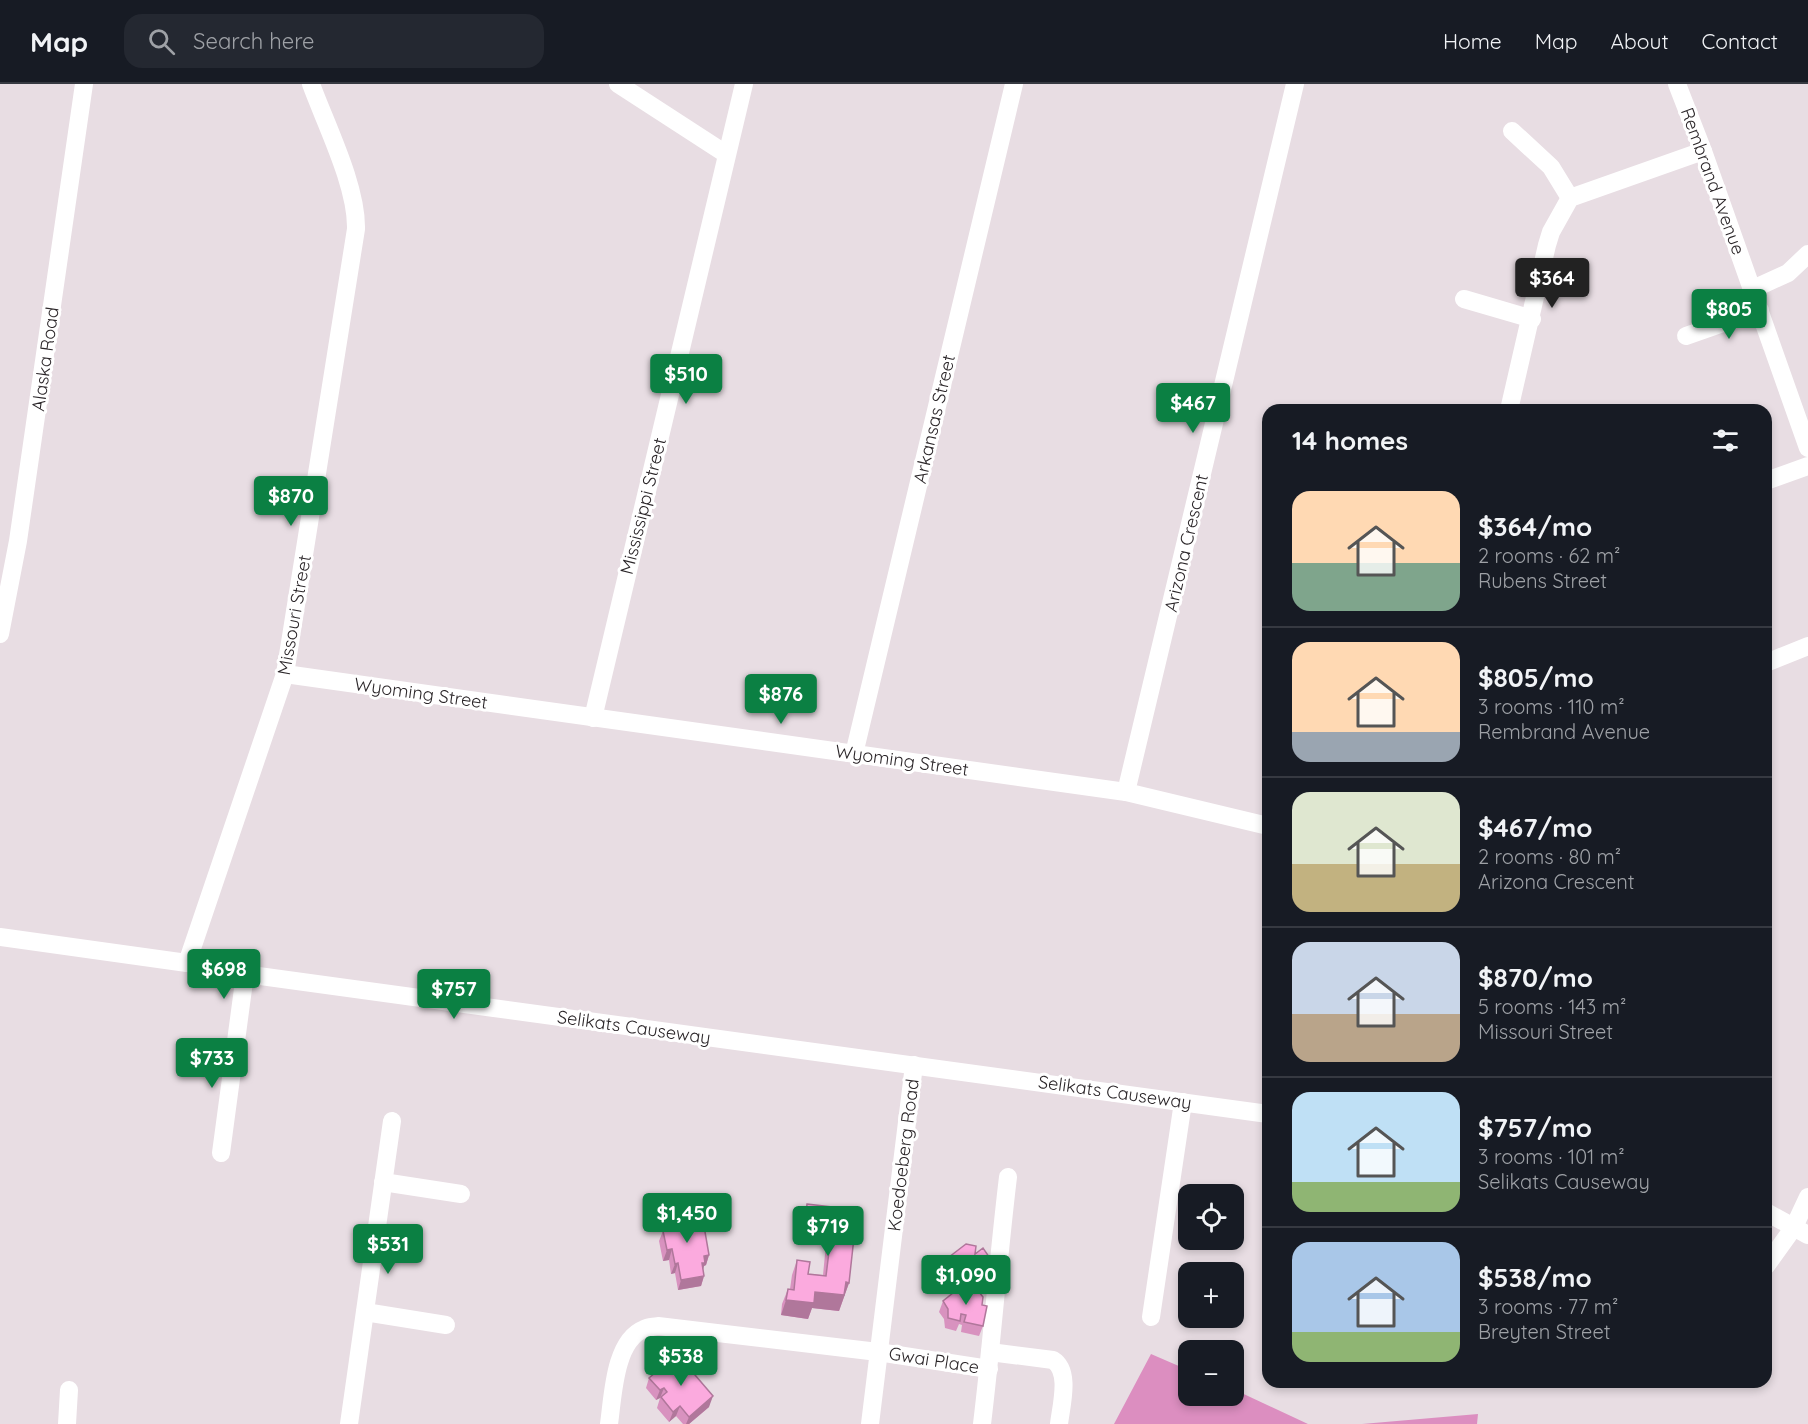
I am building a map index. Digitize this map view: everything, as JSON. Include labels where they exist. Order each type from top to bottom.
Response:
[{"type":"street","name":"Alaska Road","points":[[0,631],[18,541],[84,84]]},
{"type":"street","name":"Missouri Street","points":[[187,963],[285,674],[356,229],[356,216],[350,189],[311,84]]},
{"type":"street","points":[[618,84],[726,154]]},
{"type":"street","name":"Mississippi Street","points":[[593,718],[744,84]]},
{"type":"street","name":"Arkansas Street","points":[[854,754],[1014,84]]},
{"type":"street","name":"Arizona Crescent","points":[[1126,792],[1295,84]]},
{"type":"street","name":"Rembrand Avenue","points":[[1677,84],[1753,289],[1808,448]]},
{"type":"street","points":[[1512,131],[1551,166],[1570,198]]},
{"type":"street","points":[[1511,404],[1532,319],[1547,244],[1570,198],[1703,151]]},
{"type":"street","points":[[1753,289],[1788,273],[1808,254]]},
{"type":"street","points":[[1464,299],[1532,319]]},
{"type":"street","points":[[1686,336],[1760,310]]},
{"type":"street","points":[[1772,479],[1808,466]]},
{"type":"street","points":[[1772,661],[1808,646]]},
{"type":"street","name":"Wyoming Street","points":[[285,674],[1126,792],[1262,825]]},
{"type":"street","name":"Selikats Causeway","points":[[0,936],[187,963],[245,974],[1262,1113]]},
{"type":"street","points":[[221,1153],[245,974]]},
{"type":"street","name":"Koedoeberg Road","points":[[870,1424],[914,1065]]},
{"type":"street","points":[[1151,1317],[1183,1102]]},
{"type":"street","points":[[349,1424],[392,1121]]},
{"type":"street","points":[[982,1424],[995,1283],[1008,1178]]},
{"type":"street","points":[[384,1182],[461,1194]]},
{"type":"street","points":[[1772,1260],[1801,1231],[1808,1197]]},
{"type":"street","points":[[1772,1215],[1801,1231]]},
{"type":"street","points":[[365,1312],[446,1325]]},
{"type":"street","name":"Gwai Place","points":[[609,1424],[619,1362],[624,1347],[644,1328],[658,1326],[878,1352],[989,1361],[1053,1360],[1060,1365],[1063,1377],[1059,1424]]},
{"type":"street","points":[[67,1424],[69,1390]]},
{"type":"shaded area","points":[[1151,1354],[1178,1366],[1178,1406],[1244,1406],[1244,1394],[1308,1424],[1114,1424]]},
{"type":"shaded area","points":[[1478,1414],[1477,1424],[1362,1424]]},
{"type":"building","points":[[671,1203],[680,1205],[678,1212],[694,1215],[696,1228],[704,1226],[709,1255],[704,1256],[705,1263],[702,1263],[704,1276],[681,1280],[678,1263],[675,1264],[672,1249],[667,1250],[663,1231],[669,1230],[673,1211],[670,1210]]},
{"type":"building","points":[[807,1204],[857,1210],[849,1283],[846,1282],[844,1295],[815,1292],[814,1303],[786,1300],[788,1289],[794,1290],[797,1260],[810,1262],[808,1274],[826,1276],[833,1219],[806,1215]]},
{"type":"building","points":[[966,1244],[976,1246],[975,1254],[983,1248],[996,1267],[978,1280],[974,1274],[972,1283],[961,1281],[962,1277],[947,1274],[948,1268],[939,1266],[941,1256],[949,1257]]},
{"type":"building","points":[[963,1285],[969,1293],[976,1288],[983,1297],[982,1305],[987,1306],[983,1326],[964,1322],[966,1315],[961,1314],[960,1321],[948,1318],[948,1309],[943,1301]]},
{"type":"building","points":[[677,1354],[713,1396],[689,1417],[680,1406],[673,1412],[661,1397],[667,1392],[664,1388],[660,1390],[649,1378]]}]
